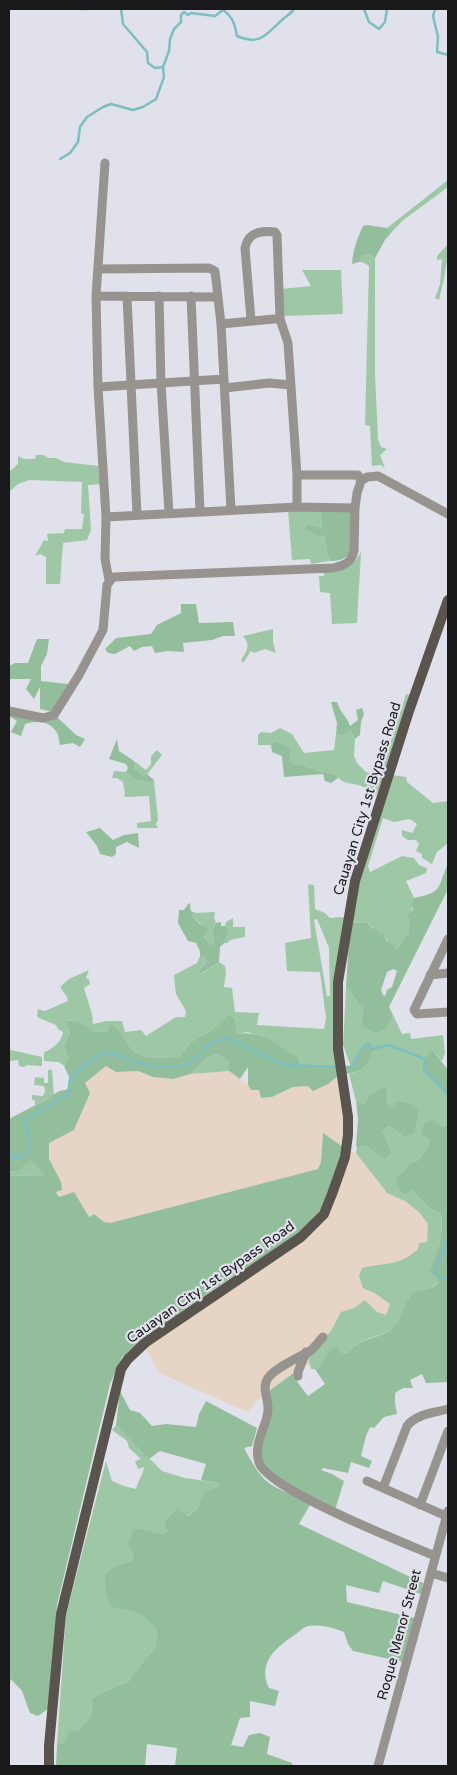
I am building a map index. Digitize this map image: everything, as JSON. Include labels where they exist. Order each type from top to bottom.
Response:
[{"type":"main road","name":"Cauayan City 1st Bypass Road","points":[[50,1766],[49,1746],[61,1614],[122,1369],[128,1359],[146,1342],[301,1237],[324,1214],[345,1157],[348,1118],[338,1049],[338,982],[355,881],[408,711],[448,600]]},
{"type":"street","points":[[9,711],[43,718],[54,715],[60,708],[103,630],[105,622],[105,599],[109,580],[105,559],[106,517],[98,387],[96,296],[105,163]]},
{"type":"street","points":[[251,320],[246,241],[250,236],[262,232],[274,232],[277,235],[280,319],[288,343],[297,507]]},
{"type":"street","points":[[98,269],[209,268],[215,273],[221,324],[231,510]]},
{"type":"street","points":[[96,296],[218,297]]},
{"type":"street","points":[[127,296],[137,515]]},
{"type":"street","points":[[159,296],[161,383],[169,513]]},
{"type":"street","points":[[191,296],[200,512]]},
{"type":"street","points":[[221,324],[280,319]]},
{"type":"street","points":[[98,387],[195,381],[224,384],[269,383],[290,386]]},
{"type":"street","points":[[296,475],[358,475],[361,481]]},
{"type":"street","points":[[109,580],[119,576],[334,568],[344,566],[352,559],[357,493],[361,481],[367,477],[378,476],[448,514]]},
{"type":"street","points":[[106,517],[297,507],[355,508]]},
{"type":"street","points":[[448,939],[414,1012],[417,1014],[448,1012]]},
{"type":"street","points":[[430,975],[448,973]]},
{"type":"street","points":[[323,1336],[310,1350],[269,1376],[264,1387],[268,1410],[257,1448],[260,1467],[276,1482],[322,1508],[435,1556]]},
{"type":"street","points":[[298,1376],[306,1352]]},
{"type":"street","points":[[383,1488],[410,1422],[419,1417],[448,1410]]},
{"type":"street","points":[[420,1505],[448,1431]]},
{"type":"street","points":[[367,1481],[420,1505],[447,1514]]},
{"type":"street","name":"Roque Menor Street","points":[[378,1766],[447,1514]]},
{"type":"street","points":[[431,1573],[448,1578]]},
{"type":"shaded area","points":[[106,1066],[116,1072],[138,1071],[153,1077],[173,1079],[191,1074],[229,1071],[248,1085],[251,1090],[259,1090],[261,1098],[273,1097],[293,1087],[328,1084],[338,1076],[346,1116],[343,1147],[356,1153],[387,1193],[407,1199],[431,1219],[423,1290],[318,1367],[305,1364],[257,1401],[248,1412],[159,1373],[141,1340],[230,1278],[299,1234],[322,1208],[323,1133],[321,1162],[318,1169],[110,1223],[104,1222],[94,1214],[89,1217],[86,1212],[59,1198],[49,1159],[49,1143],[74,1130],[90,1093],[85,1083]]},
{"type":"green space","points":[[448,180],[448,187],[402,221],[391,233],[387,228]]},
{"type":"green space","points":[[363,226],[387,228],[391,233],[375,258],[370,254],[362,256],[359,262],[352,264],[354,249],[359,235]]},
{"type":"green space","points":[[448,244],[448,260],[439,300],[435,298],[440,284],[442,259],[437,260],[437,256]]},
{"type":"green space","points":[[370,254],[375,258],[375,375],[378,440],[381,447],[387,449],[380,455],[385,468],[381,465],[372,466],[370,426],[365,425],[369,266],[359,262],[362,256]]},
{"type":"green space","points":[[302,270],[341,270],[343,314],[283,316],[281,289],[311,286]]},
{"type":"green space","points":[[36,455],[56,458],[64,462],[98,466],[101,484],[88,485],[91,530],[87,540],[63,543],[60,584],[46,584],[46,557],[40,554],[35,556],[44,540],[48,541],[47,534],[64,533],[65,529],[82,529],[84,514],[81,513],[82,482],[29,480],[18,484],[9,492],[9,472],[18,464],[18,456],[24,459],[35,459]]},
{"type":"green space","points":[[354,508],[355,536],[352,551],[347,557],[329,561],[324,535],[319,536],[305,529],[307,524],[322,528],[322,509]]},
{"type":"green space","points":[[322,509],[322,528],[307,524],[324,535],[329,561],[311,564],[310,559],[292,560],[288,510]]},
{"type":"green space","points":[[361,552],[357,623],[332,624],[330,593],[320,592],[319,576],[324,576],[323,570],[349,565]]},
{"type":"green space","points":[[181,604],[196,604],[199,623],[233,622],[235,636],[223,636],[212,640],[183,643],[184,652],[168,651],[155,653],[152,646],[142,647],[134,651],[130,646],[115,654],[108,653],[105,649],[116,638],[151,634],[157,625],[181,613]]},
{"type":"green space","points":[[273,629],[273,642],[276,653],[265,649],[254,653],[251,651],[243,663],[241,660],[246,651],[247,642],[243,636]]},
{"type":"green space","points":[[37,639],[49,639],[47,654],[41,666],[41,681],[68,684],[52,712],[40,709],[40,687],[34,699],[26,689],[31,679],[9,679],[9,666],[15,663],[28,663]]},
{"type":"green space","points":[[406,694],[410,695],[376,795],[361,786],[344,782],[335,774],[302,765],[295,765],[274,742],[271,745],[258,745],[258,735],[261,732],[271,733],[280,728],[292,734],[304,753],[334,750],[336,734],[342,736],[350,728],[355,739],[354,756],[357,763],[366,772],[376,775],[391,741]]},
{"type":"green space","points":[[331,702],[337,702],[350,726],[358,720],[356,710],[362,708],[364,714],[360,735],[355,739],[350,729],[342,736],[336,734],[337,723]]},
{"type":"green space","points":[[9,713],[57,717],[76,735],[85,739],[80,747],[73,743],[60,745],[58,734],[51,726],[43,722],[25,724],[21,736],[11,732],[17,721],[9,716]]},
{"type":"green space","points":[[117,739],[119,751],[134,761],[134,768],[144,776],[147,774],[154,780],[150,783],[136,780],[126,772],[128,768],[126,764],[109,759]]},
{"type":"green space","points":[[274,742],[284,745],[290,750],[289,760],[295,765],[302,765],[335,774],[338,778],[331,783],[325,781],[323,774],[284,777],[282,756],[272,752],[271,745]]},
{"type":"green space","points":[[157,750],[162,755],[145,777],[134,768],[134,761],[146,770],[151,764],[151,756]]},
{"type":"green space","points":[[114,771],[126,772],[136,780],[150,783],[154,780],[158,820],[156,824],[158,828],[137,828],[137,823],[151,821],[149,796],[124,797],[123,782],[117,778],[112,778]]},
{"type":"green space","points":[[392,775],[406,777],[407,782],[433,803],[448,801],[448,843],[437,852],[432,864],[422,858],[422,854],[416,851],[419,844],[416,840],[408,840],[402,836],[402,830],[412,833],[417,824],[410,819],[394,822],[383,818],[368,866],[370,872],[402,856],[414,858],[419,865],[427,868],[426,873],[406,881],[414,898],[408,935],[405,936],[396,949],[366,922],[357,923],[350,921],[356,888]]},
{"type":"green space","points":[[100,828],[113,840],[124,835],[138,833],[139,848],[127,842],[116,847],[116,854],[112,857],[100,854],[97,846],[86,832]]},
{"type":"green space","points":[[448,864],[448,889],[389,1007],[393,1015],[387,1029],[376,1034],[361,1026],[363,1010],[346,988],[350,921],[357,923],[366,922],[373,929],[376,928],[380,935],[382,933],[388,943],[394,945],[396,949],[405,936],[408,935],[410,922],[408,915],[413,910],[414,898],[431,893],[438,887]],"holes":[[[393,969],[397,971],[392,987],[387,990],[385,996],[383,995],[381,990],[387,972]]]},
{"type":"green space","points":[[308,884],[314,885],[315,909],[325,913],[330,918],[344,917],[338,1067],[300,1066],[280,1046],[248,1032],[237,1034],[235,1018],[228,1014],[212,1030],[191,1042],[179,1057],[148,1058],[134,1052],[126,1041],[109,1031],[94,1032],[81,1023],[66,1021],[70,1033],[64,1046],[68,1058],[64,1066],[59,1062],[44,1061],[44,1052],[56,1044],[63,1032],[56,1025],[39,1018],[37,1016],[38,1009],[45,1011],[68,1001],[60,987],[69,979],[89,970],[86,978],[89,979],[90,984],[84,988],[93,1024],[106,1021],[122,1021],[125,1032],[141,1030],[146,1036],[176,1017],[185,1017],[186,1011],[176,994],[174,975],[197,963],[200,956],[204,956],[207,962],[201,968],[200,975],[219,962],[225,966],[224,987],[232,988],[235,1012],[259,1013],[257,1025],[324,1029],[326,1018],[320,972],[287,971],[285,943],[311,938]],"holes":[[[317,919],[329,948],[330,996],[327,996],[314,920]]]},
{"type":"green space","points":[[190,903],[194,918],[207,928],[207,933],[204,936],[210,946],[215,942],[213,933],[216,923],[221,922],[221,926],[225,926],[229,930],[224,943],[220,947],[219,962],[199,975],[201,968],[207,962],[204,956],[200,956],[196,943],[188,941],[178,923],[179,910],[184,910]]},
{"type":"green space","points":[[190,911],[197,913],[215,912],[215,942],[210,947],[204,935],[202,925]]},
{"type":"green space","points":[[233,918],[233,927],[245,927],[245,937],[224,943],[229,930],[225,926],[226,922]]},
{"type":"green space","points":[[346,988],[363,1010],[361,1026],[376,1034],[387,1029],[393,1015],[402,1034],[410,1033],[411,1039],[443,1035],[445,1053],[442,1061],[432,1049],[424,1070],[448,1094],[448,1124],[442,1127],[430,1140],[427,1148],[418,1160],[410,1163],[402,1173],[397,1175],[397,1183],[400,1190],[411,1189],[429,1208],[441,1214],[441,1236],[431,1271],[439,1282],[428,1290],[409,1297],[401,1320],[396,1326],[360,1342],[348,1353],[340,1352],[338,1346],[329,1351],[318,1369],[311,1369],[308,1357],[331,1331],[341,1312],[354,1308],[365,1300],[377,1312],[386,1315],[390,1304],[363,1288],[359,1276],[362,1268],[404,1259],[418,1249],[419,1243],[427,1242],[428,1224],[419,1212],[405,1201],[387,1193],[356,1153],[357,1148],[366,1146],[385,1160],[392,1153],[383,1131],[389,1126],[404,1137],[416,1121],[419,1111],[393,1106],[385,1101],[387,1091],[365,1104],[356,1101],[349,1074],[359,1071],[360,1048],[355,1063],[351,1067],[343,1045]]},
{"type":"green space","points":[[228,1014],[235,1018],[237,1034],[254,1034],[270,1040],[297,1056],[300,1066],[351,1067],[361,1049],[368,1043],[372,1049],[370,1060],[359,1071],[338,1076],[328,1084],[313,1091],[308,1086],[293,1087],[272,1097],[261,1098],[259,1090],[251,1090],[248,1085],[248,1067],[240,1079],[229,1071],[229,1062],[218,1054],[206,1058],[191,1074],[173,1079],[153,1077],[138,1071],[116,1072],[106,1066],[85,1083],[90,1093],[74,1130],[49,1143],[49,1159],[61,1182],[62,1190],[56,1192],[59,1197],[74,1192],[89,1217],[94,1214],[104,1222],[110,1223],[318,1169],[321,1162],[323,1133],[343,1147],[322,1208],[299,1234],[230,1278],[141,1340],[122,1357],[110,1384],[57,1605],[48,1709],[38,1716],[30,1713],[22,1691],[11,1679],[9,1687],[9,1176],[45,1175],[31,1160],[18,1171],[9,1171],[9,1119],[59,1091],[69,1089],[70,1079],[64,1066],[68,1058],[64,1046],[70,1033],[66,1021],[81,1023],[94,1032],[109,1031],[110,1025],[115,1026],[134,1052],[148,1058],[179,1057],[191,1042],[212,1030]]},
{"type":"green space","points":[[432,1049],[448,1070],[448,1094],[424,1070],[425,1059]]},
{"type":"green space","points":[[9,1051],[42,1057],[42,1066],[27,1065],[24,1067],[19,1066],[18,1060],[9,1061]]},
{"type":"green space","points":[[218,1054],[229,1062],[229,1071],[191,1074],[206,1058]]},
{"type":"green space","points":[[48,1070],[52,1070],[54,1095],[35,1105],[32,1095],[43,1096],[45,1091],[44,1086],[34,1085],[35,1077],[44,1078],[44,1083],[48,1083]]},
{"type":"green space","points":[[383,1087],[387,1090],[386,1102],[393,1106],[397,1101],[414,1105],[419,1111],[414,1133],[404,1137],[389,1126],[383,1131],[392,1153],[385,1160],[366,1146],[357,1148],[356,1145],[358,1119],[356,1101],[365,1104],[369,1096]]},
{"type":"green space","points":[[433,1120],[442,1127],[448,1124],[448,1382],[426,1383],[422,1374],[410,1380],[413,1388],[403,1388],[395,1393],[397,1414],[384,1417],[374,1428],[370,1427],[366,1436],[361,1456],[372,1461],[369,1468],[351,1462],[348,1473],[323,1468],[321,1470],[344,1481],[335,1510],[273,1476],[260,1457],[269,1391],[295,1372],[298,1383],[308,1396],[325,1384],[315,1369],[318,1369],[329,1351],[338,1345],[340,1352],[348,1353],[357,1344],[392,1329],[399,1321],[411,1295],[415,1292],[427,1290],[439,1282],[430,1271],[441,1236],[441,1214],[429,1208],[411,1189],[406,1194],[399,1190],[397,1183],[397,1175],[402,1173],[410,1163],[418,1160],[427,1148],[430,1140],[421,1134],[425,1123]]},
{"type":"green space","points":[[31,1159],[46,1175],[9,1176],[9,1171],[18,1171]]},
{"type":"green space","points":[[120,1391],[130,1410],[140,1413],[152,1426],[166,1424],[196,1427],[199,1414],[206,1401],[257,1428],[252,1446],[244,1448],[264,1479],[280,1490],[311,1503],[299,1524],[423,1583],[421,1594],[383,1581],[379,1593],[346,1585],[347,1602],[415,1618],[403,1662],[353,1651],[348,1644],[344,1632],[318,1626],[307,1626],[282,1644],[270,1656],[265,1671],[269,1688],[279,1691],[275,1706],[250,1701],[250,1717],[240,1718],[231,1745],[243,1747],[249,1735],[260,1733],[270,1737],[267,1754],[292,1763],[292,1766],[175,1766],[177,1748],[147,1744],[145,1766],[56,1766],[57,1744],[64,1744],[70,1730],[78,1731],[91,1716],[92,1699],[103,1692],[128,1682],[155,1649],[157,1632],[148,1620],[132,1611],[111,1607],[106,1595],[105,1575],[116,1566],[132,1560],[134,1553],[128,1544],[134,1529],[162,1534],[167,1531],[165,1521],[177,1510],[188,1516],[197,1509],[205,1491],[219,1487],[219,1483],[201,1480],[206,1464],[160,1451],[149,1459],[116,1425]]},
{"type":"green space","points":[[116,1425],[162,1471],[185,1478],[219,1483],[219,1488],[205,1492],[197,1509],[162,1534],[142,1529],[132,1560],[116,1566],[111,1606],[132,1611],[148,1620],[157,1632],[155,1649],[128,1682],[103,1692],[92,1699],[91,1716],[64,1744],[57,1744],[66,1615],[106,1461],[112,1481],[124,1486],[136,1489],[143,1473],[144,1467],[138,1469],[135,1461],[141,1459],[129,1448],[127,1441],[112,1430]]},
{"type":"waterway","points":[[81,9],[86,9]]},
{"type":"waterway","points":[[121,9],[123,24],[147,52],[148,63],[155,68],[163,67]]},
{"type":"waterway","points":[[60,159],[70,153],[78,142],[80,127],[87,117],[111,104],[133,110],[143,107],[156,99],[164,77],[163,67],[169,51],[170,39],[174,29],[181,22],[181,15],[184,12],[188,15],[191,13],[215,16],[223,10],[233,22],[237,36],[252,40],[267,34],[294,9]]},
{"type":"waterway","points":[[364,9],[369,22],[379,29],[385,22],[387,9]]},
{"type":"waterway","points":[[435,9],[433,16],[438,37],[437,52],[448,55]]},
{"type":"waterway","points":[[9,1150],[13,1158],[29,1153],[29,1136],[25,1119],[68,1094],[70,1079],[94,1057],[109,1052],[132,1061],[158,1067],[185,1066],[199,1056],[210,1043],[228,1038],[285,1065],[338,1067]]},
{"type":"waterway","points":[[343,1067],[351,1067],[361,1049],[368,1043],[372,1049],[389,1045],[425,1059],[424,1070],[448,1094]]},
{"type":"waterway","points":[[448,1239],[434,1272],[440,1277],[448,1278]]}]
